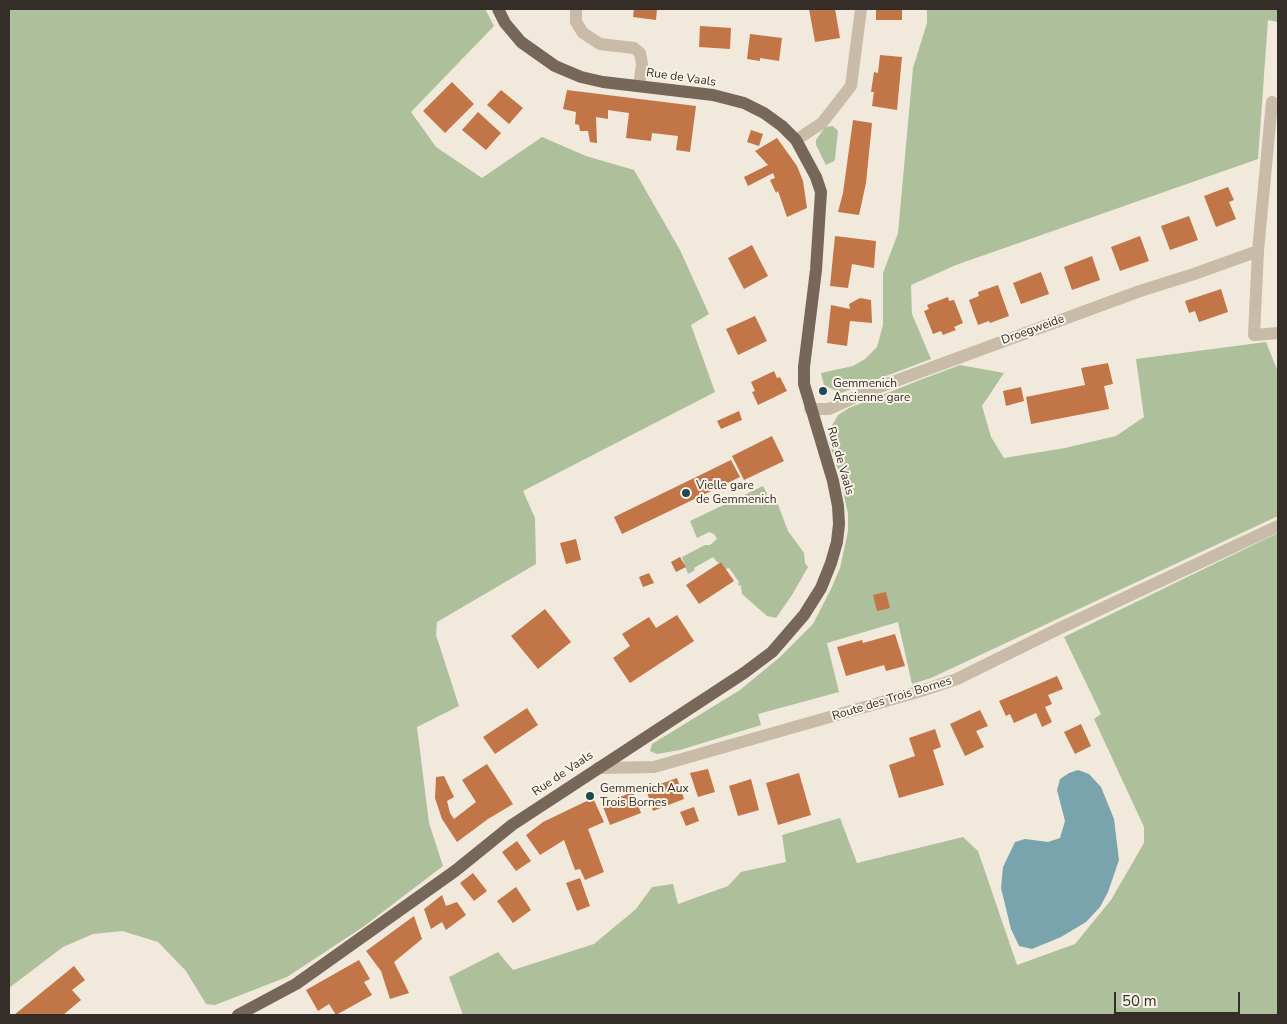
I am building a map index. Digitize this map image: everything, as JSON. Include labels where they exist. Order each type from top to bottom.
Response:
[{"type":"main road","name":"Rue de Vaals","points":[[238,1015],[296,984],[447,877],[512,826],[744,673],[772,652],[804,615],[821,588],[837,542],[839,515],[833,481],[804,384],[804,367],[816,270],[821,192],[816,177],[796,140],[782,126],[764,113],[744,103],[713,96],[603,82],[581,77],[555,66],[521,42],[505,23],[498,9]]},
{"type":"street","points":[[576,9],[576,22],[583,34],[600,44],[634,48],[640,53],[642,64],[639,86]]},
{"type":"street","points":[[796,140],[822,123],[851,86],[860,9]]},
{"type":"street","points":[[1272,102],[1258,251],[1254,335],[1278,334]]},
{"type":"street","name":"Droegweide","points":[[810,409],[829,409],[871,390],[1140,290],[1194,274],[1258,251]]},
{"type":"street","name":"Route des Trois Bornes","points":[[598,768],[654,767],[957,679],[1058,629],[1278,526]]},
{"type":"green space","points":[[9,9],[485,9],[494,26],[411,112],[436,147],[482,178],[542,137],[586,156],[634,170],[680,250],[709,314],[691,325],[715,392],[523,491],[535,518],[536,564],[437,622],[436,635],[459,706],[417,727],[429,823],[443,866],[363,927],[287,977],[215,1005],[206,1004],[186,971],[158,942],[122,931],[93,934],[63,947],[9,988]]},
{"type":"green space","points":[[927,9],[1278,9],[1278,22],[1268,20],[1258,159],[956,265],[911,285],[912,314],[931,359],[841,393],[824,385],[821,373],[853,366],[865,359],[877,347],[883,325],[883,273],[898,233],[913,68],[927,23]]},
{"type":"green space","points":[[833,126],[838,131],[835,159],[826,165],[816,145],[816,140],[826,127]]},
{"type":"green space","points":[[1266,342],[1278,372],[1278,516],[931,678],[912,684],[898,622],[827,643],[839,692],[758,714],[761,725],[680,750],[657,754],[650,751],[652,744],[740,690],[780,657],[813,624],[840,568],[848,531],[848,514],[839,472],[829,442],[830,429],[838,415],[849,408],[960,365],[1004,373],[982,406],[991,437],[1004,458],[1065,448],[1116,436],[1144,417],[1136,359]]},
{"type":"green space","points":[[763,486],[771,502],[776,499],[788,531],[804,553],[805,563],[808,567],[776,618],[767,616],[742,594],[741,586],[738,585],[739,582],[729,568],[726,569],[721,562],[718,563],[713,557],[694,568],[695,570],[688,574],[682,557],[705,545],[710,545],[717,539],[714,534],[709,532],[697,538],[690,521]]},
{"type":"green space","points":[[1278,533],[1278,1015],[463,1015],[449,977],[498,952],[513,970],[594,944],[636,909],[652,887],[673,884],[678,904],[728,886],[741,872],[786,862],[782,835],[840,818],[857,863],[963,837],[978,851],[1017,965],[1075,944],[1111,900],[1144,843],[1144,827],[1094,719],[1101,714],[1064,637]]},
{"type":"water","points":[[1078,770],[1089,774],[1101,787],[1114,819],[1119,860],[1108,892],[1100,907],[1086,922],[1061,937],[1032,949],[1019,946],[1011,929],[1001,888],[1003,867],[1015,842],[1025,839],[1048,842],[1060,838],[1065,821],[1057,790],[1060,779]]},
{"type":"building","points":[[634,9],[657,9],[656,20],[633,17]]},
{"type":"building","points":[[809,9],[835,9],[840,38],[815,42]]},
{"type":"building","points":[[876,9],[902,9],[902,20],[876,20]]},
{"type":"building","points":[[700,26],[731,28],[730,49],[699,47]]},
{"type":"building","points":[[750,34],[782,38],[779,61],[760,58],[760,61],[747,59]]},
{"type":"building","points":[[880,55],[902,57],[897,110],[872,106],[874,92],[871,92],[874,72],[878,73]]},
{"type":"building","points":[[452,82],[474,104],[445,133],[423,111]]},
{"type":"building","points":[[501,90],[523,108],[509,124],[487,105]]},
{"type":"building","points":[[567,90],[696,106],[690,152],[676,150],[678,136],[652,133],[651,141],[626,138],[629,113],[608,110],[608,119],[596,117],[597,143],[590,142],[588,131],[580,131],[579,125],[575,124],[576,112],[563,109]]},
{"type":"building","points":[[478,112],[501,133],[486,150],[462,130]]},
{"type":"building","points":[[853,120],[872,123],[866,183],[859,215],[838,212],[843,193]]},
{"type":"building","points":[[751,130],[763,134],[759,146],[747,142]]},
{"type":"building","points":[[777,138],[797,166],[803,181],[807,208],[787,217],[778,191],[776,193],[770,180],[775,178],[773,173],[748,186],[744,177],[768,165],[755,151]]},
{"type":"building","points":[[1228,187],[1234,200],[1229,202],[1236,219],[1216,227],[1204,196]]},
{"type":"building","points":[[1189,216],[1198,240],[1170,250],[1161,226]]},
{"type":"building","points":[[835,236],[876,241],[874,268],[852,264],[848,288],[830,286]]},
{"type":"building","points":[[1140,236],[1149,261],[1120,271],[1111,247]]},
{"type":"building","points":[[752,245],[768,276],[744,289],[728,258]]},
{"type":"building","points":[[1092,256],[1100,280],[1072,290],[1064,267]]},
{"type":"building","points":[[1041,272],[1049,294],[1021,304],[1013,283]]},
{"type":"building","points":[[998,285],[1009,316],[978,325],[969,300],[979,296],[978,292]]},
{"type":"building","points":[[1221,289],[1228,312],[1199,322],[1195,311],[1189,313],[1185,301]]},
{"type":"building","points":[[948,297],[949,301],[954,300],[963,323],[954,327],[956,330],[943,335],[941,331],[933,334],[924,311],[929,309],[927,305]]},
{"type":"building","points":[[860,298],[871,300],[872,323],[850,321],[847,346],[827,343],[831,305],[850,309],[849,304]]},
{"type":"building","points":[[755,316],[767,341],[738,355],[726,329]]},
{"type":"building","points":[[1108,363],[1113,384],[1104,386],[1109,409],[1031,424],[1026,397],[1085,385],[1081,368]]},
{"type":"building","points":[[774,371],[777,378],[780,377],[787,391],[758,405],[752,392],[755,391],[751,382]]},
{"type":"building","points":[[1021,387],[1024,401],[1006,406],[1003,391]]},
{"type":"building","points":[[739,411],[742,420],[721,429],[717,421]]},
{"type":"building","points":[[772,436],[784,461],[744,480],[732,456]]},
{"type":"building","points":[[731,460],[740,477],[622,534],[614,517]]},
{"type":"building","points":[[576,539],[581,560],[566,564],[560,543]]},
{"type":"building","points":[[680,557],[686,567],[676,572],[671,562]]},
{"type":"building","points":[[721,562],[734,581],[699,604],[686,585]]},
{"type":"building","points":[[649,573],[654,583],[643,587],[639,577]]},
{"type":"building","points":[[886,592],[890,608],[877,611],[873,595]]},
{"type":"building","points":[[545,609],[571,642],[538,669],[511,636]]},
{"type":"building","points":[[677,615],[694,641],[630,683],[613,658],[630,646],[622,634],[649,617],[656,628]]},
{"type":"building","points":[[895,634],[905,666],[886,671],[884,665],[846,676],[837,647],[862,640],[863,643]]},
{"type":"building","points":[[1057,676],[1063,689],[1048,695],[1052,704],[1045,707],[1052,722],[1042,727],[1036,713],[1014,723],[1010,714],[1006,716],[999,701]]},
{"type":"building","points":[[527,708],[538,725],[495,754],[483,737]]},
{"type":"building","points":[[980,710],[988,726],[976,731],[984,747],[965,756],[950,724]]},
{"type":"building","points":[[1081,724],[1091,746],[1075,754],[1064,732]]},
{"type":"building","points":[[935,729],[941,747],[933,750],[944,785],[899,798],[889,765],[915,756],[909,738]]},
{"type":"building","points":[[487,764],[513,804],[488,819],[457,842],[442,819],[435,798],[436,777],[444,776],[454,797],[447,801],[450,813],[454,819],[476,802],[462,780]]},
{"type":"building","points":[[708,769],[715,792],[698,797],[690,773]]},
{"type":"building","points":[[799,773],[811,815],[778,825],[766,783]]},
{"type":"building","points":[[677,778],[684,799],[653,811],[646,789]]},
{"type":"building","points":[[751,779],[759,810],[738,816],[729,786]]},
{"type":"building","points":[[633,792],[641,813],[610,825],[602,804]]},
{"type":"building","points":[[593,798],[604,822],[588,829],[604,872],[585,880],[580,869],[575,870],[564,840],[540,855],[526,835],[543,822]]},
{"type":"building","points":[[694,807],[699,821],[686,826],[680,812]]},
{"type":"building","points":[[517,841],[531,861],[516,871],[502,852]]},
{"type":"building","points":[[473,873],[487,891],[474,901],[460,883]]},
{"type":"building","points":[[580,878],[590,906],[577,911],[566,883]]},
{"type":"building","points":[[516,887],[531,910],[513,923],[497,901]]},
{"type":"building","points":[[442,895],[446,906],[457,902],[466,915],[446,930],[442,922],[431,929],[424,909]]},
{"type":"building","points":[[414,916],[422,939],[394,962],[409,993],[390,999],[381,971],[366,951]]},
{"type":"building","points":[[359,960],[370,979],[364,982],[372,995],[336,1015],[329,1004],[318,1011],[306,990]]},
{"type":"building","points":[[74,966],[85,980],[72,990],[81,1000],[63,1015],[14,1015]]},
{"type":"place","name":"Gemmenich Ancienne gare","points":[[823,391]]},
{"type":"place","name":"Vielle gare de Gemmenich","points":[[686,493]]},
{"type":"place","name":"Gemmenich Aux Trois Bornes","points":[[590,796]]}]
